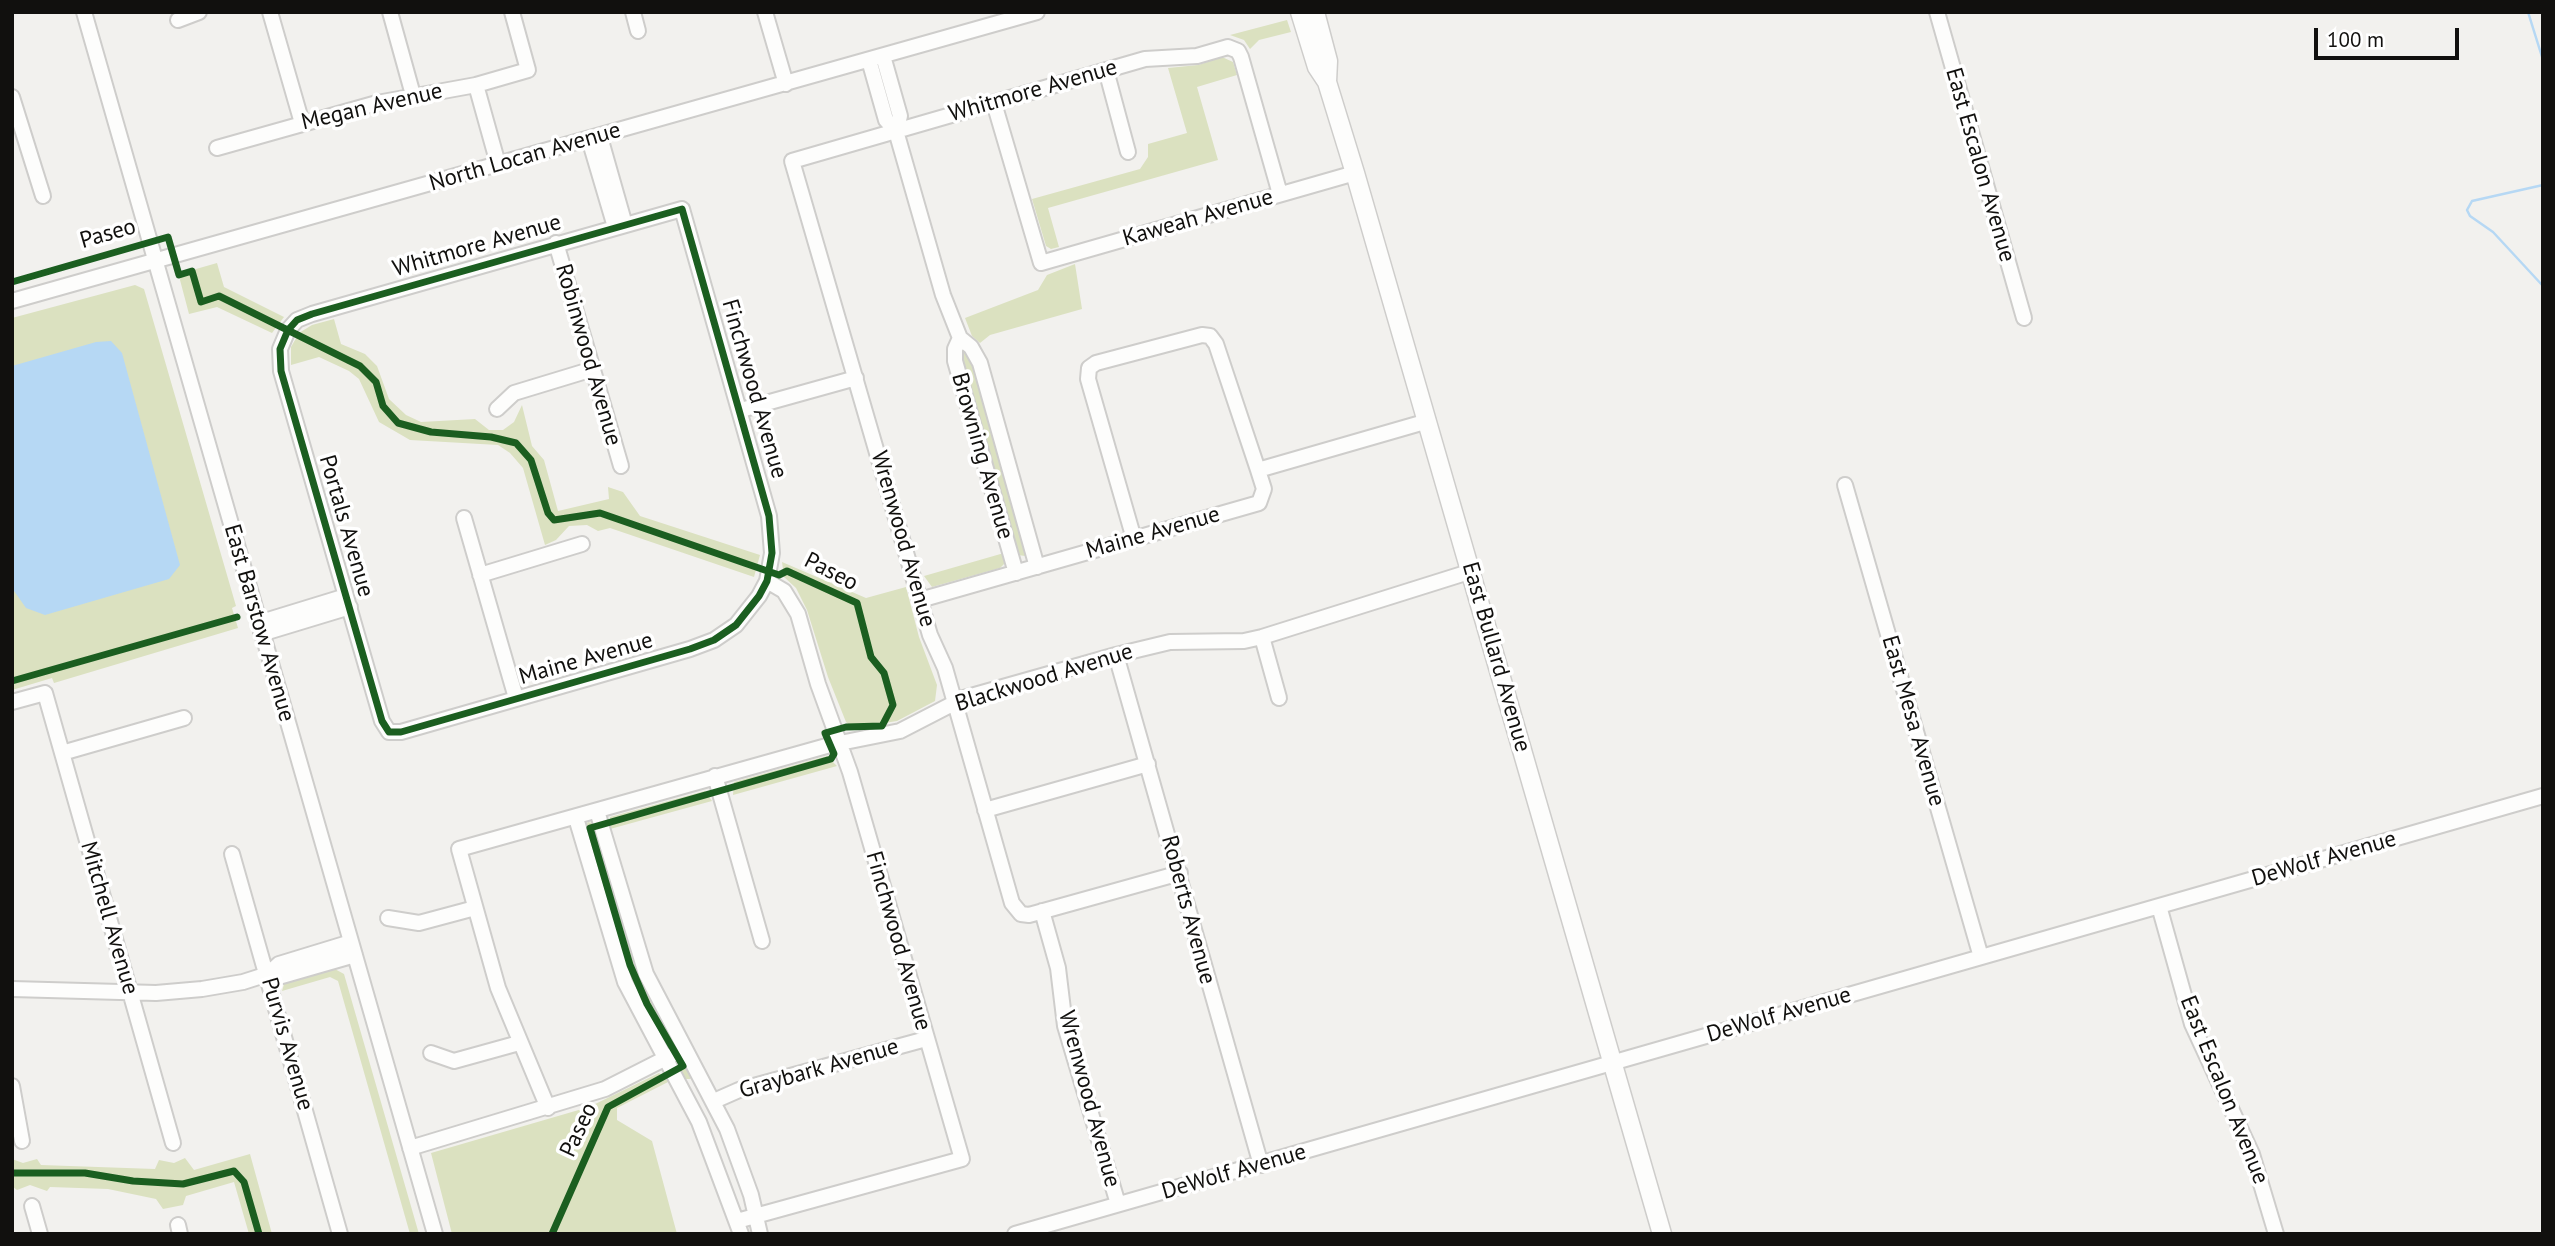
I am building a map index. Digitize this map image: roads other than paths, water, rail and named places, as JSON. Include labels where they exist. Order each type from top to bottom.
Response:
[{"type":"main road","name":"East Bullard Avenue","points":[[1300,12],[1317,67],[1327,82],[1355,173],[1662,1234]]},
{"type":"main road","name":"East Bullard Avenue","points":[[1315,12],[1328,61],[1327,82]]},
{"type":"street","name":"East Barstow Avenue","points":[[84,12],[435,1234]]},
{"type":"street","points":[[178,20],[199,12]]},
{"type":"street","points":[[270,12],[302,123]]},
{"type":"street","points":[[390,12],[413,95]]},
{"type":"street","name":"Megan Avenue","points":[[217,148],[413,95],[476,85],[528,70],[512,12]]},
{"type":"street","points":[[633,12],[638,31]]},
{"type":"street","points":[[765,12],[786,84]]},
{"type":"street","name":"North Locan Avenue","points":[[12,301],[1037,12]]},
{"type":"street","name":"East Escalon Avenue","points":[[1937,12],[2024,318]]},
{"type":"street","name":"Whitmore Avenue","points":[[792,161],[1145,59],[1196,56],[1228,47],[1235,48],[1241,57],[1280,194]]},
{"type":"street","name":"Browning Avenue","points":[[876,58],[886,120],[895,131],[943,295],[960,338],[971,346],[980,363],[1037,567]]},
{"type":"street","points":[[1106,70],[1128,152]]},
{"type":"street","points":[[476,85],[498,164]]},
{"type":"street","points":[[12,97],[43,196]]},
{"type":"street","name":"Kaweah Avenue","points":[[994,103],[1041,263],[1355,173]]},
{"type":"street","points":[[594,138],[620,226]]},
{"type":"street","name":"Wrenwood Avenue","points":[[792,161],[920,600],[955,703],[1012,903],[1021,914],[1029,915],[1042,911],[1058,968],[1065,1026],[1118,1205]]},
{"type":"street","name":"Whitmore Avenue","points":[[288,330],[297,320],[312,314],[682,209]]},
{"type":"street","name":"Finchwood Avenue","points":[[682,209],[769,516],[772,553],[767,581],[784,592],[795,606],[818,684],[841,742],[962,1158],[756,1216]]},
{"type":"street","name":"Robinwood Avenue","points":[[556,243],[621,466]]},
{"type":"street","name":"Portals Avenue","points":[[288,330],[280,349],[281,371],[382,721],[389,732]]},
{"type":"street","points":[[1134,539],[1088,379],[1089,368],[1096,363],[1202,335],[1210,336],[1258,470],[1428,421]]},
{"type":"street","name":"Browning Avenue","points":[[960,338],[955,349],[955,361],[1016,573]]},
{"type":"street","points":[[497,409],[514,393],[593,369]]},
{"type":"street","points":[[741,410],[856,378]]},
{"type":"street","name":"Maine Avenue","points":[[920,600],[1259,503],[1264,489],[1258,470]]},
{"type":"street","name":"East Mesa Avenue","points":[[1845,485],[1981,957]]},
{"type":"street","points":[[464,518],[516,698]]},
{"type":"street","points":[[480,575],[582,544]]},
{"type":"street","name":"Blackwood Avenue","points":[[475,908],[458,849],[841,742],[900,731],[955,703],[1116,654],[1170,642],[1262,637],[1472,571]]},
{"type":"street","name":"Maine Avenue","points":[[389,732],[401,732],[714,640],[736,625],[767,581]]},
{"type":"street","points":[[260,628],[348,601]]},
{"type":"street","points":[[1262,637],[1279,698]]},
{"type":"street","name":"Roberts Avenue","points":[[1116,654],[1261,1165]]},
{"type":"street","name":"Mitchell Avenue","points":[[12,702],[45,693],[173,1143]]},
{"type":"street","points":[[62,753],[184,718]]},
{"type":"street","points":[[985,810],[1148,764]]},
{"type":"street","points":[[715,776],[762,941]]},
{"type":"street","name":"DeWolf Avenue","points":[[1015,1234],[2543,796]]},
{"type":"street","points":[[597,811],[646,974],[714,1101],[741,1161],[760,1234]]},
{"type":"street","points":[[576,818],[614,953],[635,1004],[699,1122],[739,1227],[756,1216]]},
{"type":"street","name":"Purvis Avenue","points":[[232,855],[340,1234]]},
{"type":"street","points":[[1042,911],[1180,873]]},
{"type":"street","name":"East Escalon Avenue","points":[[2159,906],[2192,1024],[2252,1154],[2276,1234]]},
{"type":"street","points":[[388,918],[419,923],[475,908],[498,988],[548,1108]]},
{"type":"street","points":[[12,989],[130,992],[202,989],[268,974],[279,964],[353,948]]},
{"type":"street","name":"Graybark Avenue","points":[[714,1101],[739,1090],[926,1039]]},
{"type":"street","points":[[431,1053],[454,1062],[519,1043]]},
{"type":"street","points":[[410,1148],[605,1089],[684,1048]]},
{"type":"street","points":[[12,1086],[22,1141]]},
{"type":"street","points":[[32,1206],[40,1234]]},
{"type":"water","points":[[111,341],[122,353],[180,565],[169,579],[45,615],[26,608],[12,588],[12,366],[96,342]]},
{"type":"waterway","points":[[2528,12],[2543,60]]},
{"type":"waterway","points":[[2543,185],[2472,201],[2467,210],[2470,216],[2493,232],[2543,286]]}]
